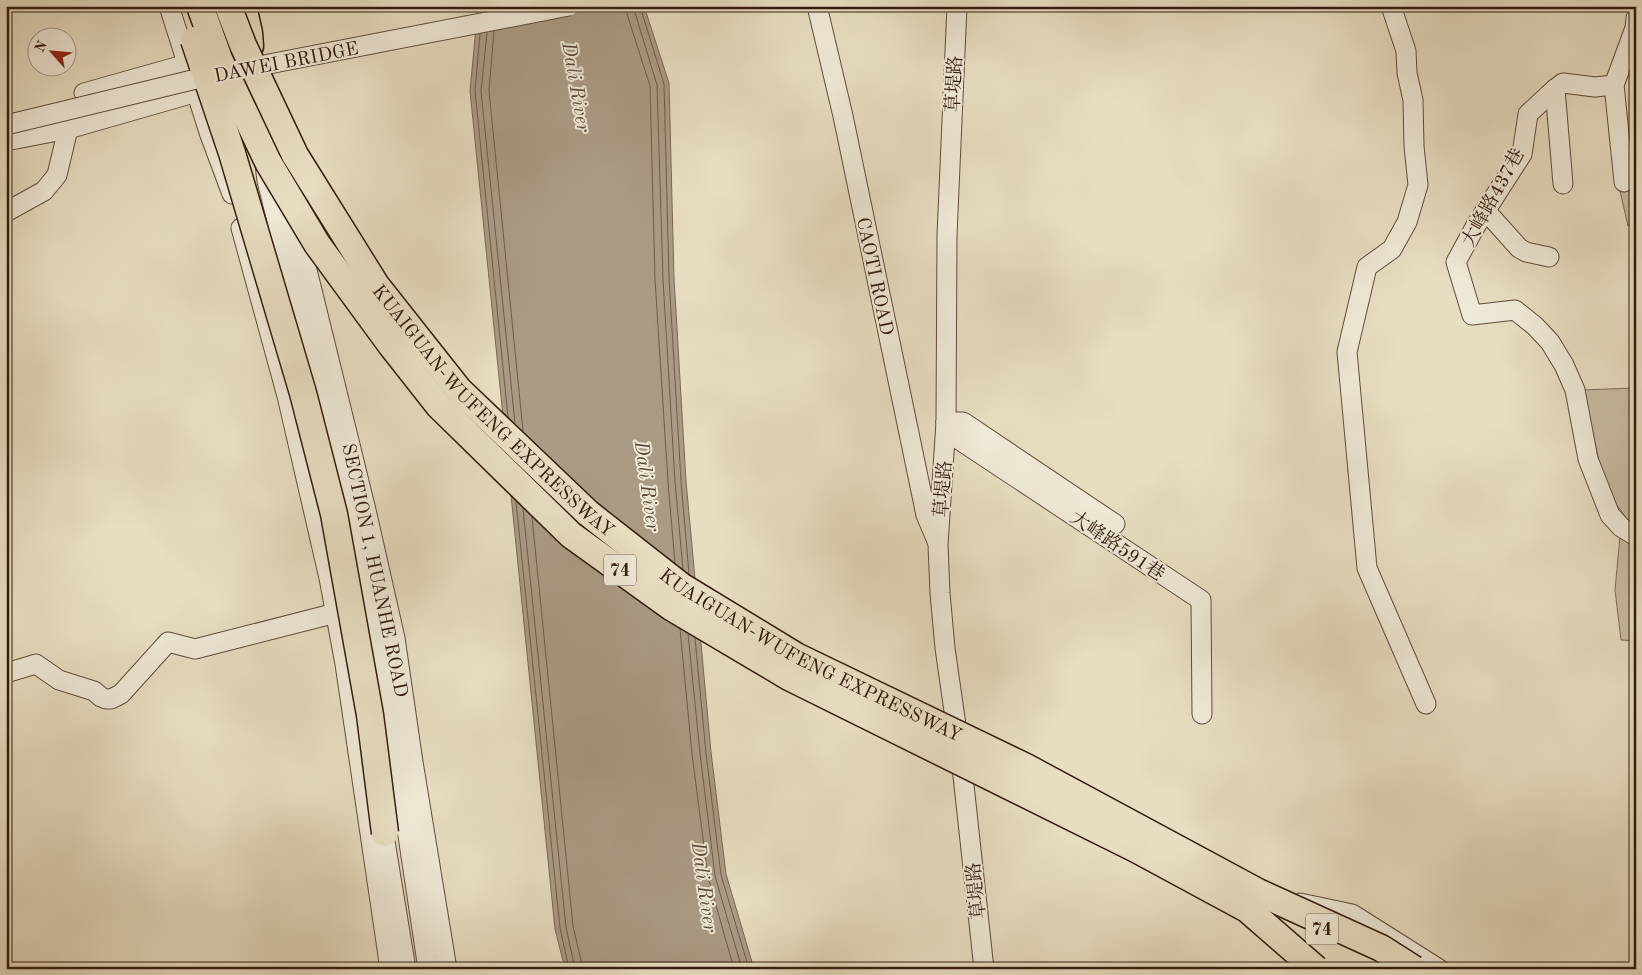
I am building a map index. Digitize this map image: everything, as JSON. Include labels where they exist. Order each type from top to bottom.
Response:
[{"type":"highway","points":[[182,6],[232,153],[303,393],[334,514],[370,715],[384,833]]},
{"type":"highway","name":"KUAIGUAN-WUFENG EXPRESSWAY","points":[[200,6],[219,59],[268,162],[317,244],[439,406],[571,535],[671,607],[789,677],[1136,849],[1342,941],[1384,969]]},
{"type":"highway","name":"KUAIGUAN-WUFENG EXPRESSWAY","points":[[228,6],[243,45],[295,155],[376,285],[459,390],[588,513],[682,586],[796,656],[1026,767],[1252,900],[1346,969]]},
{"type":"highway","points":[[243,6],[249,33],[252,84]]},
{"type":"highway","points":[[1252,900],[1316,969]]},
{"type":"highway","points":[[1252,900],[1381,948],[1414,969]]},
{"type":"street","points":[[169,6],[210,135],[229,186],[287,396],[336,613],[390,969]]},
{"type":"street","points":[[221,6],[252,84]]},
{"type":"street","points":[[234,6],[252,84]]},
{"type":"street","name":"DAWEI BRIDGE","points":[[6,126],[217,74],[568,6]]},
{"type":"street","name":"CAOTI ROAD","points":[[816,6],[843,116],[926,515],[938,545]]},
{"type":"street","name":"草堤路","points":[[957,6],[947,235],[946,422],[938,545],[945,648],[962,767],[984,969]]},
{"type":"street","points":[[1391,6],[1406,51],[1407,73],[1413,100],[1414,146],[1418,185],[1407,222],[1392,249],[1367,267],[1347,352],[1367,568],[1426,704]]},
{"type":"street","points":[[1624,182],[1614,84],[1635,28],[1636,18]]},
{"type":"street","points":[[84,93],[187,64]]},
{"type":"street","points":[[1563,184],[1555,89],[1563,83],[1595,87],[1614,84]]},
{"type":"street","name":"SECTION 1, HUANHE ROAD","points":[[252,84],[257,105],[267,181],[378,637],[428,969]]},
{"type":"street","name":"大峰路437巷","points":[[1555,89],[1528,114],[1522,154],[1485,210],[1456,262],[1472,315],[1515,310],[1535,326],[1550,342],[1564,365],[1575,390],[1588,459],[1610,515],[1621,527],[1636,536]]},
{"type":"street","points":[[6,141],[68,129],[196,92]]},
{"type":"street","points":[[6,212],[44,191],[57,175],[68,129]]},
{"type":"street","name":"SECTION 1, HUANHE ROAD","points":[[267,181],[289,221],[306,266],[368,519],[394,638],[447,969]]},
{"type":"street","points":[[1485,210],[1519,248],[1526,252],[1549,257]]},
{"type":"street","points":[[946,422],[963,422],[1114,524]]},
{"type":"street","name":"大峰路591巷","points":[[946,422],[958,439],[1201,600],[1202,714]]},
{"type":"street","points":[[6,673],[36,664],[59,680],[94,691],[101,698],[111,699],[121,694],[168,642],[195,649],[336,613]]},
{"type":"street","points":[[345,664],[360,708],[367,767],[384,833],[406,969]]},
{"type":"street","points":[[956,730],[1148,826],[1287,900],[1396,969]]},
{"type":"street","points":[[962,767],[1134,853],[1244,914],[1265,931],[1326,969]]},
{"type":"street","points":[[1287,900],[1352,914],[1439,969]]},
{"type":"street","points":[[1265,931],[1300,969]]},
{"type":"shaded area","points":[[1636,188],[1636,224],[1628,226],[1620,191]]},
{"type":"shaded area","points":[[1633,388],[1634,402],[1636,403],[1636,527],[1633,527],[1611,497],[1598,457],[1583,390]]},
{"type":"shaded area","points":[[1620,536],[1636,543],[1636,641],[1621,640],[1615,590]]},
{"type":"water","name":"Dali River","points":[[478,6],[644,6],[669,83],[674,278],[686,481],[711,752],[726,874],[754,969],[565,969],[555,929],[470,91]]}]
